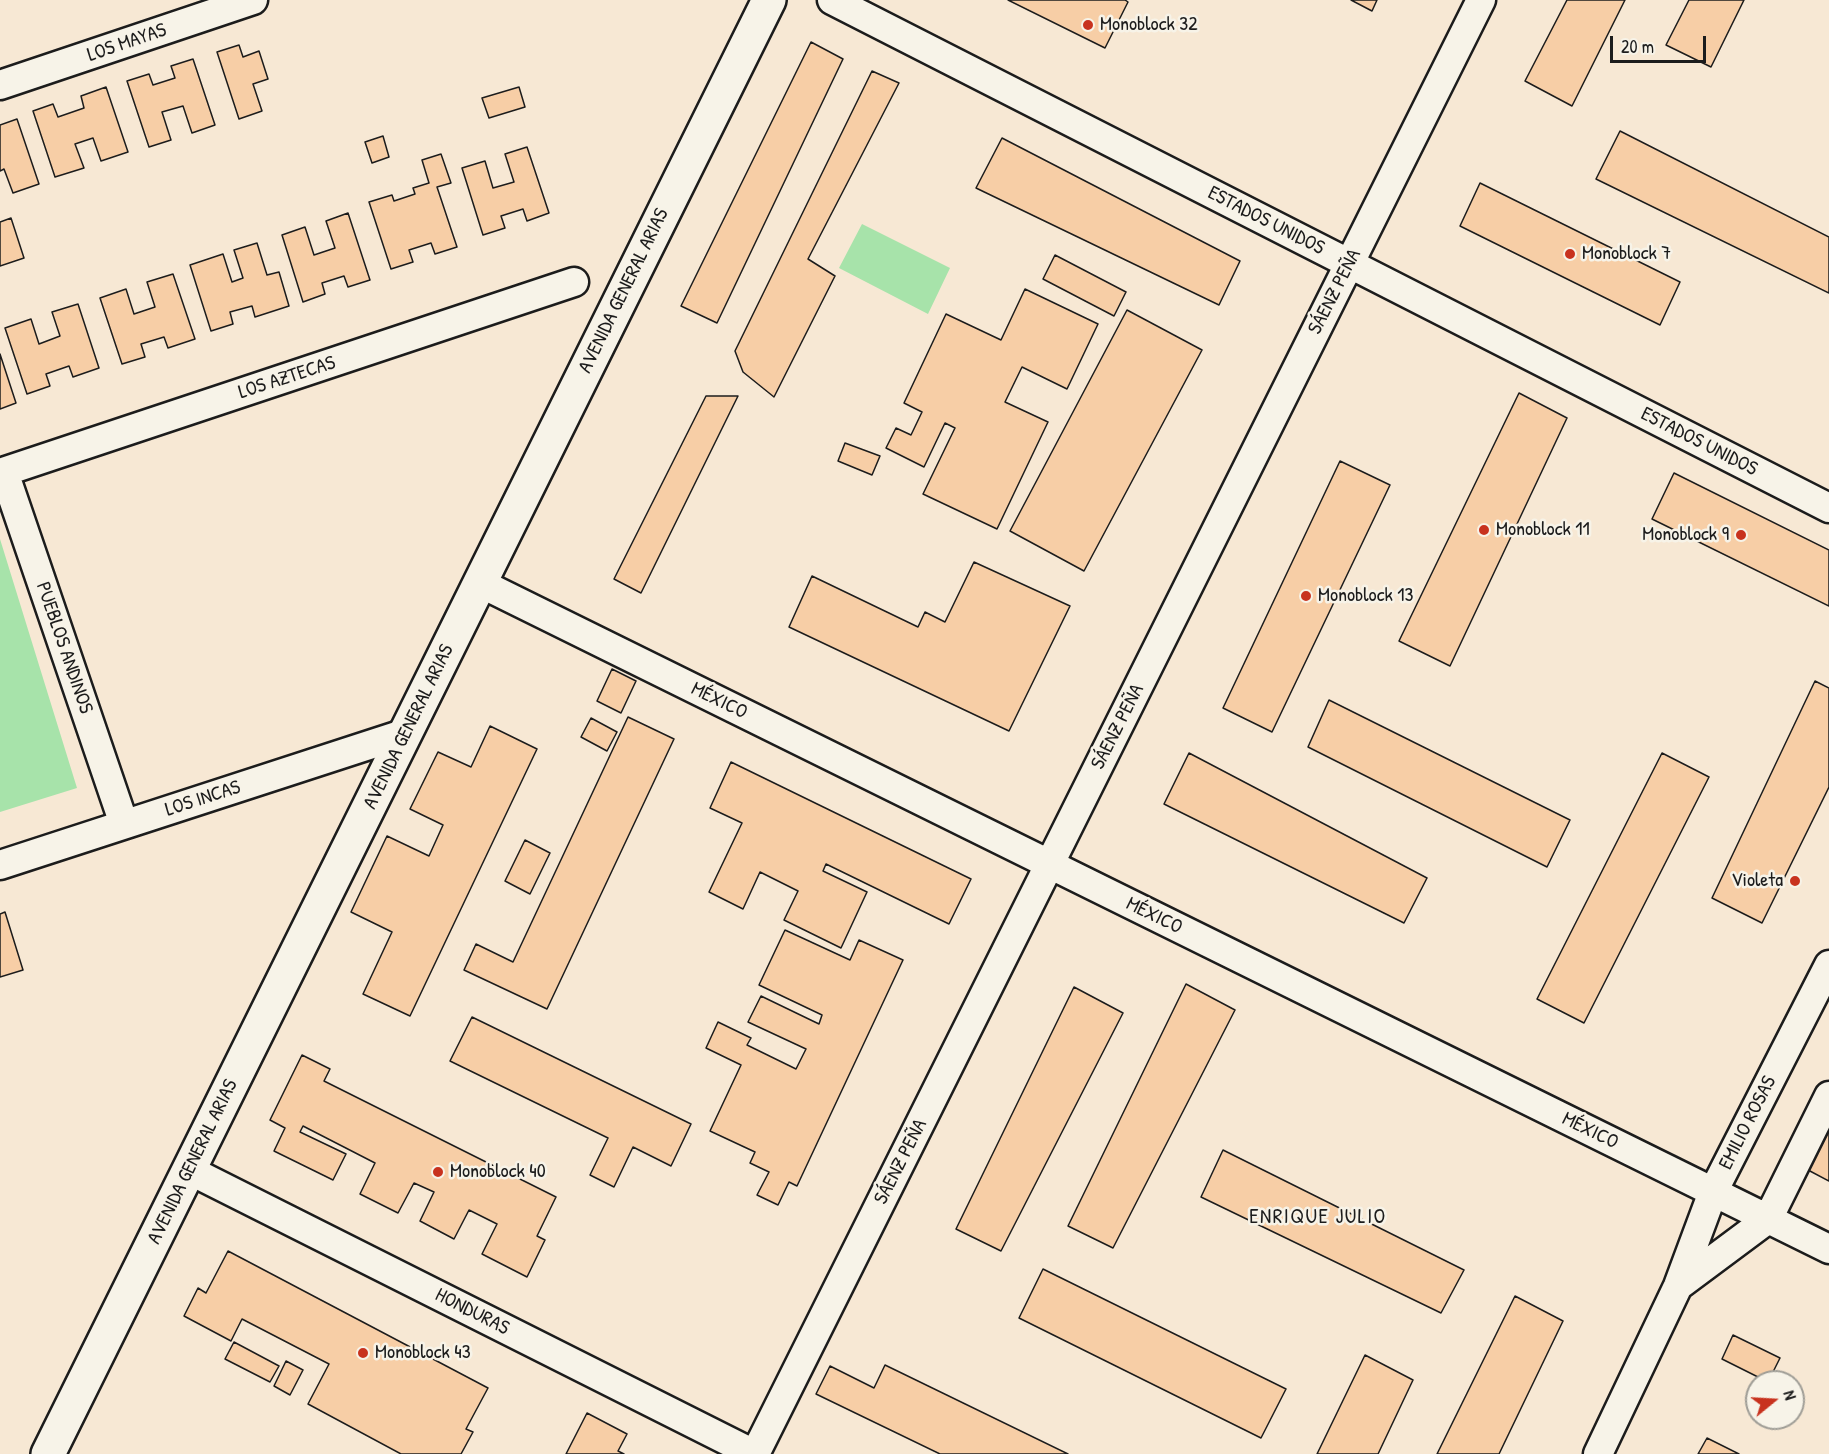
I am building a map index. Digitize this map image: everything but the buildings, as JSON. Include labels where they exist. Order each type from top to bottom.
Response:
[{"type":"main road","name":"AVENIDA GENERAL ARIAS","points":[[48,1454],[769,0]]},
{"type":"street","name":"LOS MAYAS","points":[[0,85],[253,0]]},
{"type":"street","name":"ESTADOS UNIDOS","points":[[832,0],[1829,508]]},
{"type":"street","name":"SÁENZ PEÑA","points":[[755,1454],[1481,0]]},
{"type":"street","name":"LOS AZTECAS","points":[[2,473],[574,282]]},
{"type":"street","name":"PUEBLOS ANDINOS","points":[[2,473],[124,824]]},
{"type":"street","name":"MÉXICO","points":[[480,583],[1829,1248]]},
{"type":"street","name":"LOS INCAS","points":[[0,866],[406,733]]},
{"type":"street","name":"EMILIO ROSAS","points":[[1598,1454],[1678,1286],[1713,1192],[1829,965]]},
{"type":"street","name":"EMILIO ROSAS","points":[[1678,1286],[1768,1219],[1829,1096]]},
{"type":"street","name":"HONDURAS","points":[[189,1170],[755,1454]]},
{"type":"green space","points":[[862,224],[950,268],[928,314],[839,268]]},
{"type":"green space","points":[[0,539],[77,788],[0,812]]},
{"type":"place","name":"Monoblock 32","points":[[1088,25]]},
{"type":"place","name":"Monoblock 7","points":[[1570,254]]},
{"type":"place","name":"Monoblock 11","points":[[1484,530]]},
{"type":"place","name":"Monoblock 9","points":[[1741,535]]},
{"type":"place","name":"Monoblock 13","points":[[1306,596]]},
{"type":"place","name":"Violeta","points":[[1795,881]]},
{"type":"place","name":"Monoblock 40","points":[[438,1172]]},
{"type":"place","name":"Monoblock 43","points":[[363,1353]]},
{"type":"district","name":"ENRIQUE JULIO","points":[[1318,1217]]}]
